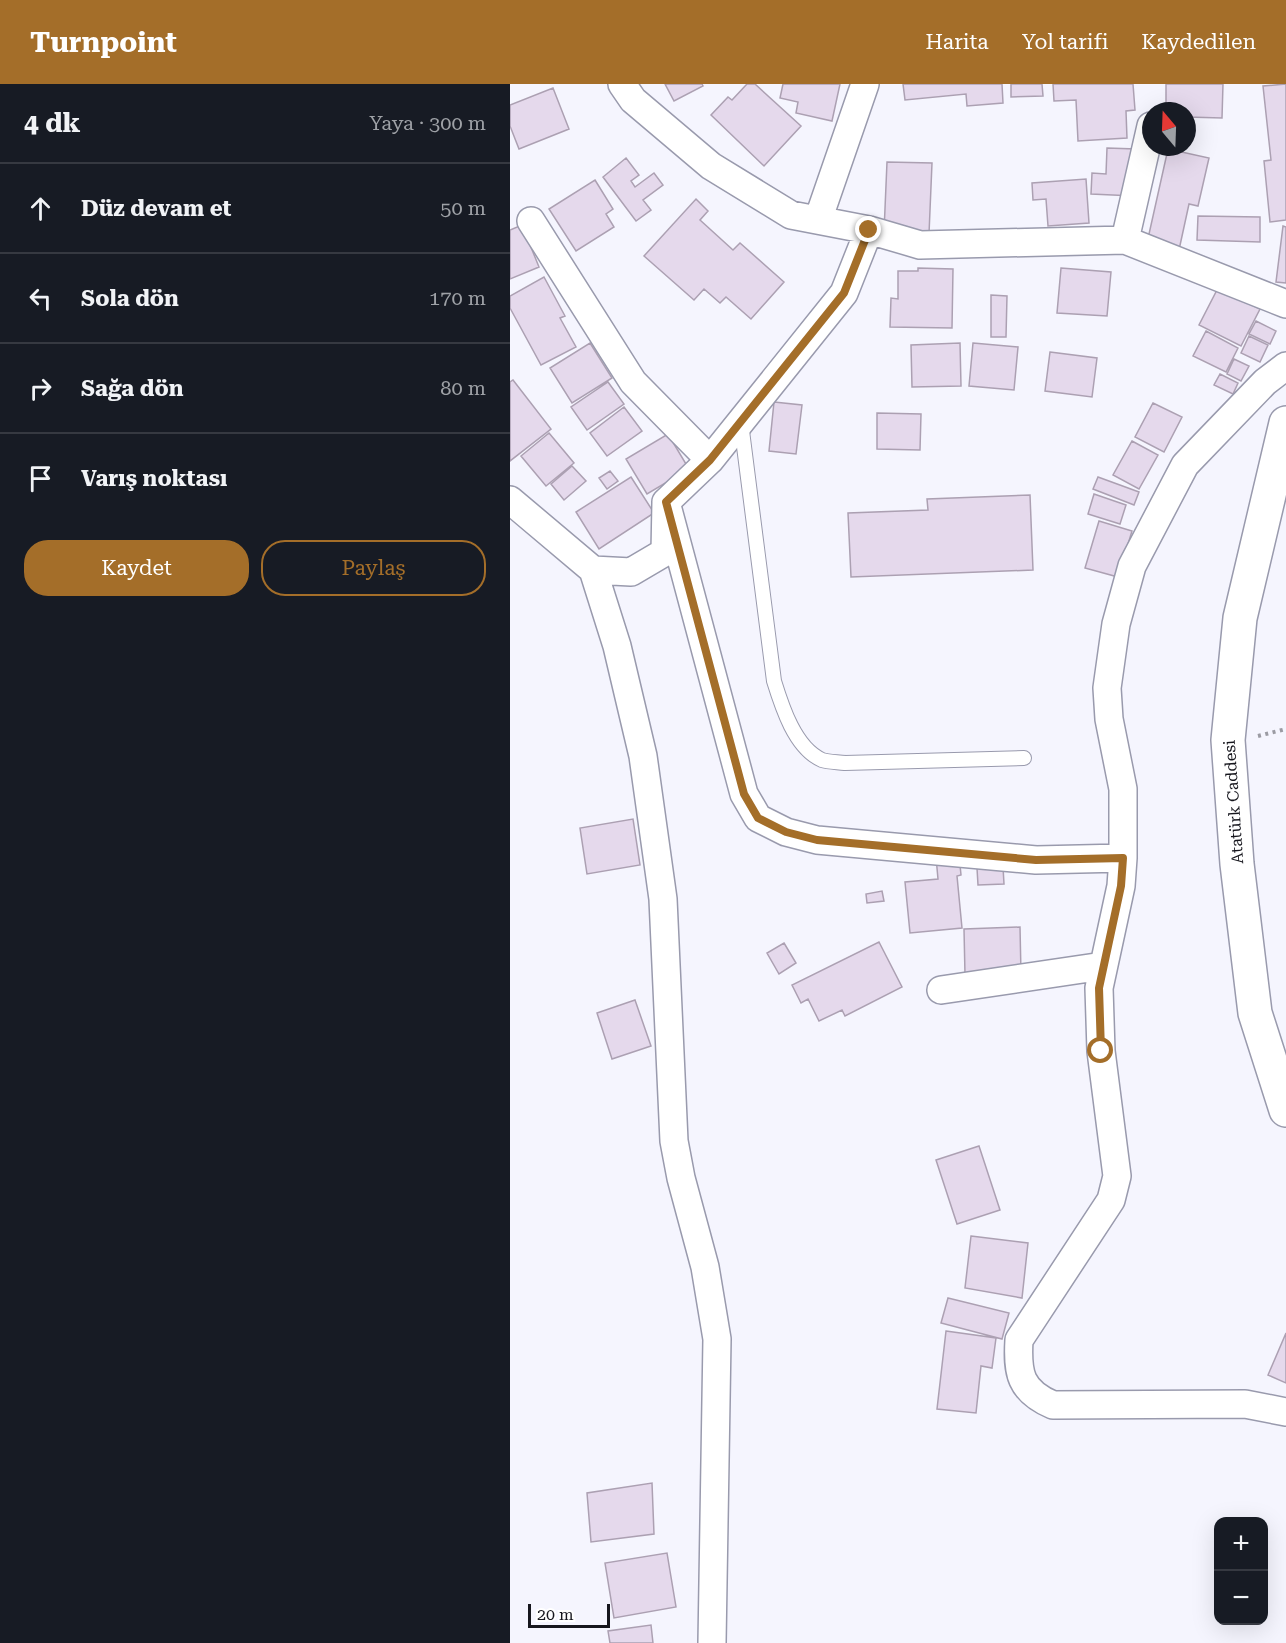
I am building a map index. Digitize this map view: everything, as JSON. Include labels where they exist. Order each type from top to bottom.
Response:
[{"type":"main road","name":"Atatürk Caddesi","points":[[1286,423],[1240,618],[1228,740],[1237,864],[1255,1013],[1286,1110]]},
{"type":"street","points":[[622,84],[633,100],[711,166],[791,215],[869,230],[920,245],[1125,240],[1286,304]]},
{"type":"street","points":[[818,220],[865,84]]},
{"type":"street","points":[[1125,240],[1144,156]]},
{"type":"street","points":[[531,221],[633,382],[710,460]]},
{"type":"street","points":[[593,570],[631,572],[665,552],[666,502],[710,460],[844,293],[869,230]]},
{"type":"street","points":[[1286,366],[1265,382],[1185,465],[1132,566],[1116,624],[1107,688],[1109,719],[1122,789],[1123,858],[1121,886],[1099,988],[1101,1051],[1117,1176],[1111,1200],[1019,1340],[1018,1367],[1024,1384],[1040,1399],[1053,1405],[1245,1404],[1286,1412]]},
{"type":"street","points":[[510,500],[593,570],[618,646],[643,756],[663,899],[674,1141],[681,1178],[705,1267],[717,1340],[712,1643]]},
{"type":"street","points":[[666,502],[744,794],[758,818],[786,832],[817,840],[1036,860],[1123,858]]},
{"type":"street","points":[[941,990],[1103,966]]},
{"type":"lane","points":[[741,421],[774,681],[786,719],[806,745],[821,759],[845,764],[1024,758]]},
{"type":"building","points":[[665,84],[702,84],[703,86],[674,101]]},
{"type":"building","points":[[747,84],[755,84],[801,126],[764,166],[711,115],[728,97],[732,100]]},
{"type":"building","points":[[783,84],[840,84],[832,121],[796,113],[798,102],[780,98]]},
{"type":"building","points":[[903,84],[1002,84],[1003,103],[967,106],[966,94],[905,100]]},
{"type":"building","points":[[1011,84],[1042,84],[1043,96],[1011,97]]},
{"type":"building","points":[[1053,84],[1133,84],[1135,110],[1126,111],[1127,138],[1078,141],[1076,100],[1054,101]]},
{"type":"building","points":[[1166,84],[1223,84],[1222,118],[1196,117],[1196,102],[1166,102]]},
{"type":"building","points":[[1286,84],[1286,220],[1270,222],[1264,161],[1271,160],[1263,86]]},
{"type":"building","points":[[553,88],[569,129],[519,149],[510,126],[510,105]]},
{"type":"building","points":[[1107,148],[1136,149],[1134,196],[1091,194],[1092,173],[1106,174]]},
{"type":"building","points":[[1196,155],[1209,158],[1198,206],[1189,204],[1179,250],[1147,243],[1166,156]]},
{"type":"building","points":[[626,158],[639,175],[631,181],[635,187],[654,173],[663,185],[643,200],[651,210],[636,221],[603,177]]},
{"type":"building","points":[[887,162],[932,163],[929,234],[884,232]]},
{"type":"building","points":[[1086,179],[1089,223],[1048,226],[1046,199],[1033,200],[1032,183]]},
{"type":"building","points":[[595,180],[613,209],[606,214],[614,227],[576,251],[549,209]]},
{"type":"building","points":[[696,199],[708,211],[700,220],[733,250],[740,243],[784,282],[751,319],[726,297],[720,303],[704,289],[694,300],[644,256]]},
{"type":"building","points":[[1198,216],[1260,217],[1260,242],[1197,240]]},
{"type":"building","points":[[522,225],[539,267],[510,279],[510,230]]},
{"type":"building","points":[[1283,226],[1286,227],[1286,283],[1276,282]]},
{"type":"building","points":[[918,268],[953,269],[952,328],[890,327],[891,298],[898,299],[898,271],[918,271]]},
{"type":"building","points":[[1061,268],[1111,272],[1107,316],[1057,313]]},
{"type":"building","points":[[544,277],[565,316],[560,318],[576,347],[541,365],[510,308],[510,296]]},
{"type":"building","points":[[1218,288],[1260,309],[1241,346],[1199,325]]},
{"type":"building","points":[[991,295],[1007,296],[1006,337],[991,337]]},
{"type":"building","points":[[1256,321],[1276,331],[1270,344],[1249,334]]},
{"type":"building","points":[[1206,331],[1238,348],[1226,372],[1193,356]]},
{"type":"building","points":[[1249,336],[1268,345],[1260,362],[1241,353]]},
{"type":"building","points":[[590,343],[612,378],[572,403],[550,368]]},
{"type":"building","points":[[960,343],[961,386],[912,387],[911,345]]},
{"type":"building","points":[[973,343],[1018,347],[1014,390],[969,386]]},
{"type":"building","points":[[1050,352],[1097,358],[1092,397],[1045,391]]},
{"type":"building","points":[[1234,359],[1249,366],[1241,381],[1227,374]]},
{"type":"building","points":[[1220,374],[1238,383],[1233,394],[1214,385]]},
{"type":"building","points":[[513,380],[551,429],[510,461],[510,382]]},
{"type":"building","points":[[608,382],[624,404],[587,430],[571,407]]},
{"type":"building","points":[[774,402],[802,405],[796,454],[769,451]]},
{"type":"building","points":[[1153,403],[1182,417],[1164,452],[1135,437]]},
{"type":"building","points":[[624,407],[642,431],[607,456],[590,433]]},
{"type":"building","points":[[877,413],[921,414],[920,450],[877,449]]},
{"type":"building","points":[[549,433],[574,463],[546,486],[521,456]]},
{"type":"building","points":[[668,434],[689,469],[647,494],[626,459]]},
{"type":"building","points":[[1132,441],[1158,455],[1139,489],[1113,475]]},
{"type":"building","points":[[572,466],[586,481],[564,500],[551,484]]},
{"type":"building","points":[[610,471],[618,481],[607,489],[599,478]]},
{"type":"building","points":[[631,477],[654,513],[599,549],[576,512]]},
{"type":"building","points":[[1098,477],[1139,492],[1134,505],[1093,489]]},
{"type":"building","points":[[1094,494],[1126,505],[1120,524],[1088,514]]},
{"type":"building","points":[[1030,495],[1033,570],[851,577],[848,513],[928,510],[927,499]]},
{"type":"building","points":[[1099,521],[1132,531],[1118,577],[1085,568]]},
{"type":"building","points":[[633,819],[640,865],[587,874],[580,828]]},
{"type":"building","points":[[959,855],[961,875],[957,876],[962,928],[910,933],[905,882],[938,879],[936,857]]},
{"type":"building","points":[[1003,867],[1004,884],[978,885],[977,868]]},
{"type":"building","points":[[882,891],[884,901],[867,903],[866,894]]},
{"type":"building","points":[[1020,927],[1021,974],[965,975],[964,929]]},
{"type":"building","points":[[879,942],[902,987],[845,1016],[842,1010],[819,1021],[808,999],[801,1003],[792,985]]},
{"type":"building","points":[[784,943],[796,963],[779,974],[767,953]]},
{"type":"building","points":[[635,1000],[651,1046],[612,1059],[597,1013]]},
{"type":"building","points":[[979,1146],[1000,1210],[957,1224],[936,1160]]},
{"type":"building","points":[[971,1236],[1028,1243],[1022,1298],[965,1288]]},
{"type":"building","points":[[948,1298],[1009,1313],[1002,1339],[941,1323]]},
{"type":"building","points":[[946,1331],[996,1338],[992,1368],[981,1366],[976,1413],[937,1409]]},
{"type":"building","points":[[1286,1333],[1286,1383],[1268,1375]]},
{"type":"building","points":[[652,1483],[654,1534],[591,1542],[587,1493]]},
{"type":"building","points":[[667,1553],[676,1607],[614,1618],[605,1563]]},
{"type":"building","points":[[651,1625],[653,1643],[610,1643],[608,1631]]},
{"type":"route","points":[[869,230],[844,293],[710,460],[666,502],[744,794],[758,818],[786,832],[817,840],[1036,860],[1123,858],[1121,886],[1099,988],[1101,1051]]}]
